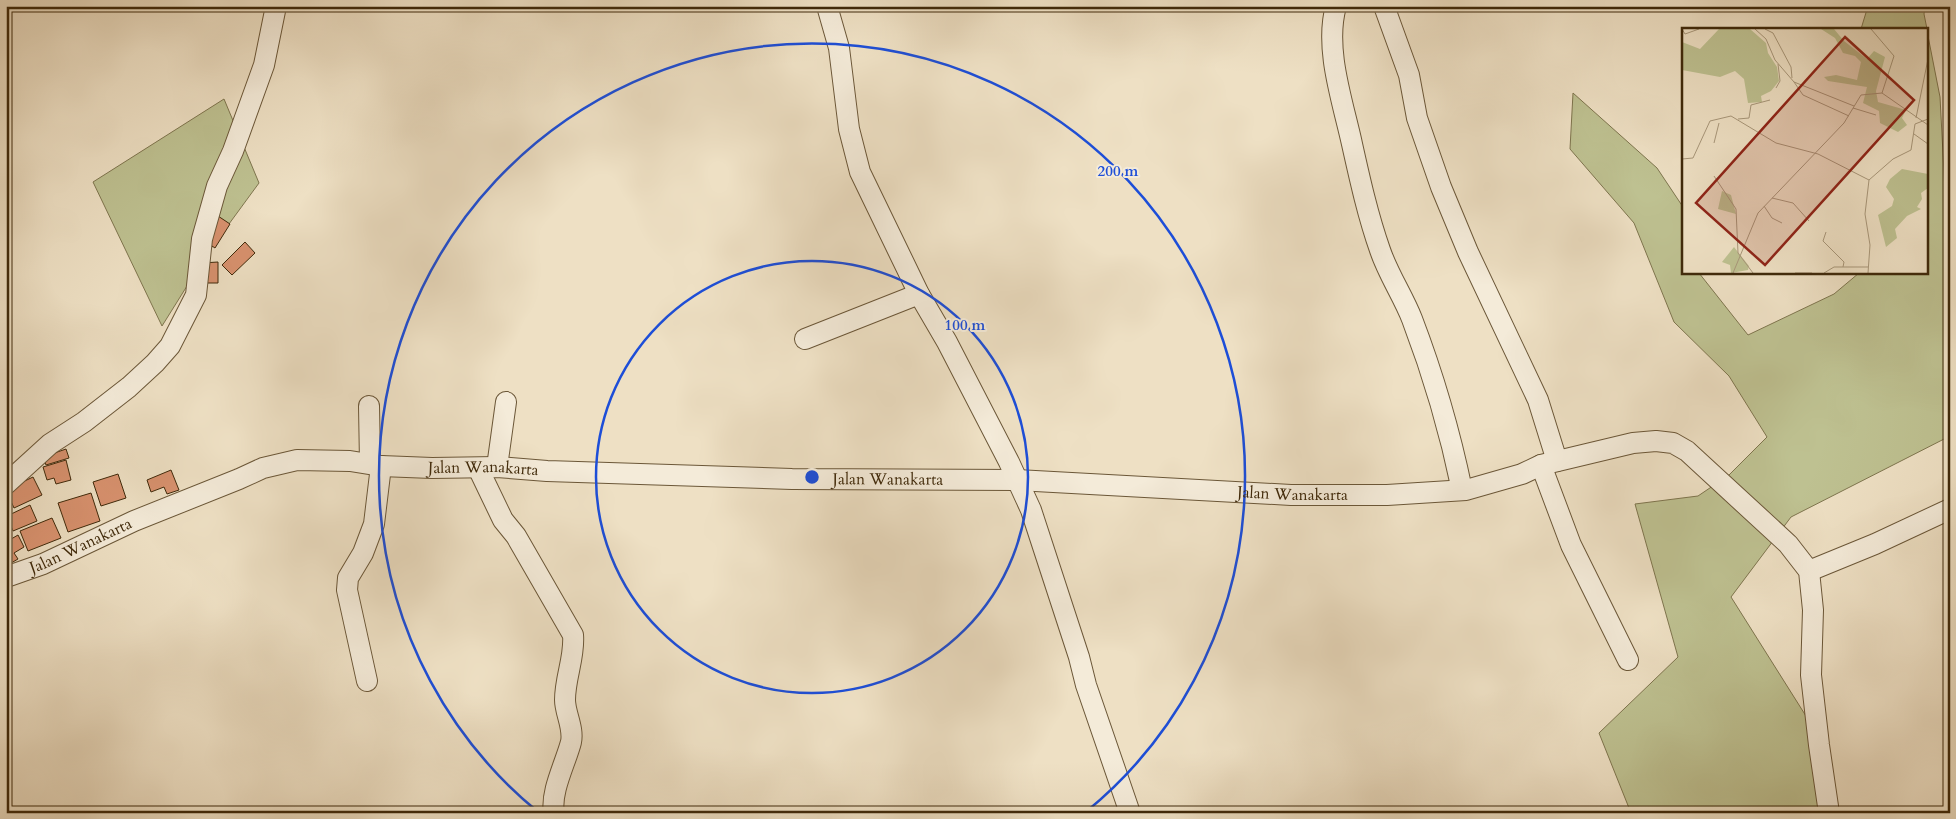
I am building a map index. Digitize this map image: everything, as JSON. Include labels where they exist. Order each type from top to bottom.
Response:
[{"type":"street","points":[[6,484],[50,444],[84,422],[129,387],[170,346],[196,295],[202,239],[217,186],[233,151],[264,65],[276,6]]},
{"type":"street","points":[[827,6],[839,48],[849,129],[860,172],[919,294],[947,342],[1017,480],[1034,519],[1079,657],[1086,685],[1130,813]]},
{"type":"street","points":[[1336,6],[1333,18],[1335,68],[1364,193],[1380,252],[1412,320],[1439,400],[1455,456],[1462,490]]},
{"type":"street","points":[[1384,6],[1409,75],[1417,118],[1441,187],[1472,260],[1538,400],[1549,463],[1571,545],[1628,660]]},
{"type":"street","points":[[805,339],[919,294]]},
{"type":"street","points":[[506,402],[488,467],[503,520],[516,536],[574,635],[575,650],[566,684],[565,703],[572,739],[555,794],[554,813]]},
{"type":"street","points":[[367,681],[347,590],[348,578],[363,553],[374,524],[375,464],[369,406]]},
{"type":"street","name":"Jalan Wanakarta","points":[[6,577],[43,564],[134,521],[263,468],[297,460],[792,479],[1017,480],[1291,495],[1387,495],[1462,490],[1500,481],[1549,463],[1633,443],[1656,441],[1673,443],[1687,451],[1788,544],[1809,571]]},
{"type":"street","points":[[1830,813],[1819,745],[1811,675],[1813,610],[1809,571],[1875,544],[1950,509]]},
{"type":"green space","points":[[1868,6],[1925,6],[1924,14],[1927,28],[1861,28]]},
{"type":"green space","points":[[1928,36],[1940,97],[1946,211],[1945,274],[1950,275],[1950,436],[1791,517],[1731,597],[1811,724],[1838,813],[1631,813],[1599,733],[1678,657],[1635,504],[1698,496],[1729,475],[1767,437],[1729,376],[1674,322],[1634,223],[1570,149],[1573,93],[1657,168],[1682,206],[1682,274],[1700,274],[1748,335],[1834,294],[1858,274],[1928,274]]},
{"type":"green space","points":[[224,99],[259,183],[207,254],[162,326],[93,182]]},
{"type":"building","points":[[218,216],[230,224],[215,248],[203,240]]},
{"type":"building","points":[[245,242],[255,253],[232,275],[222,265]]},
{"type":"building","points":[[218,262],[218,283],[203,283],[202,263]]},
{"type":"building","points":[[66,449],[69,458],[46,465],[43,457]]},
{"type":"building","points":[[66,460],[71,480],[56,484],[54,478],[47,480],[43,467]]},
{"type":"building","points":[[171,470],[179,490],[167,494],[164,487],[151,492],[147,480]]},
{"type":"building","points":[[118,474],[126,498],[101,506],[93,482]]},
{"type":"building","points":[[33,477],[42,495],[14,508],[6,490]]},
{"type":"building","points":[[91,493],[100,521],[68,532],[58,503]]},
{"type":"building","points":[[30,505],[37,521],[13,531],[7,516]]},
{"type":"building","points":[[52,518],[61,538],[28,551],[20,531]]},
{"type":"building","points":[[18,535],[24,547],[14,553],[18,559],[6,566],[6,542]]}]
